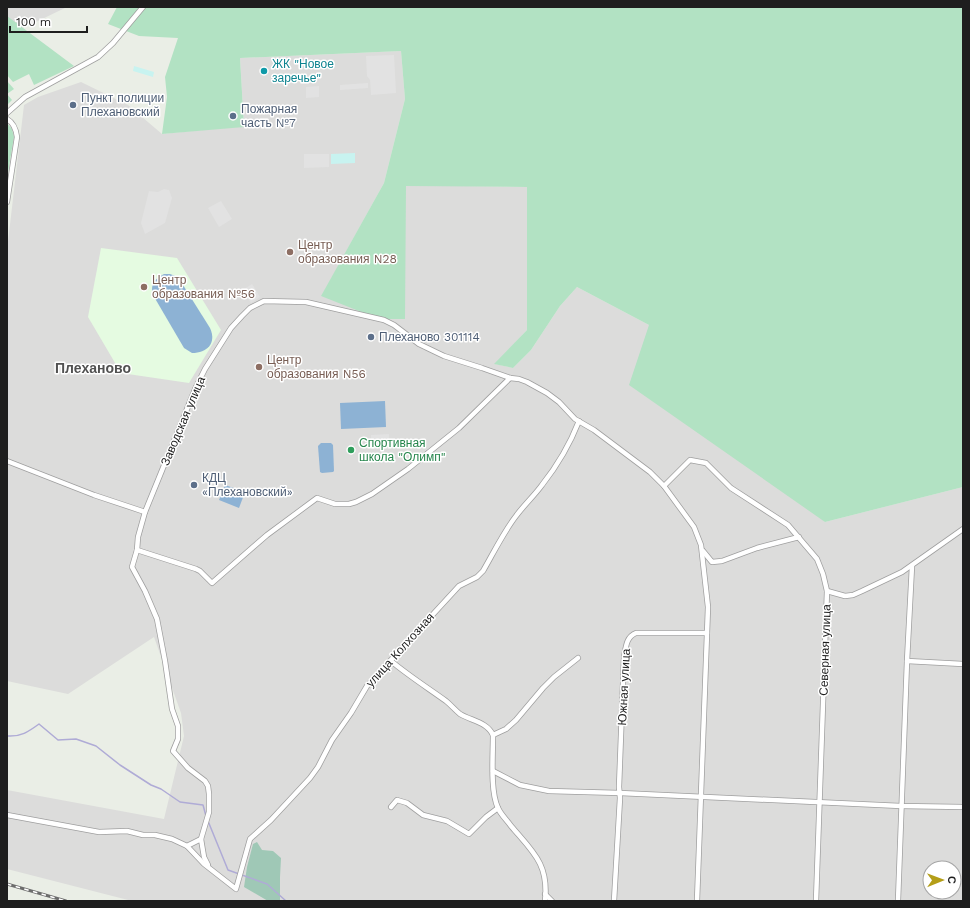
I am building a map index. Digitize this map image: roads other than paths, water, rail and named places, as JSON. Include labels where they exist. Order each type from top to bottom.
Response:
[{"type":"street","points":[[7,112],[25,97],[98,57],[113,43],[143,7]]},
{"type":"street","points":[[7,119],[13,124],[16,134],[7,202]]},
{"type":"street","name":"Заводская улица","points":[[201,839],[209,812],[209,790],[205,781],[188,768],[173,751],[178,739],[178,726],[172,709],[157,619],[132,567],[145,512],[200,378],[235,323],[250,308],[269,300],[306,302],[376,318],[394,325],[419,344],[444,356],[510,378],[527,382],[547,393],[579,421],[594,430],[644,467],[664,486],[694,527],[702,547]]},
{"type":"street","points":[[137,550],[196,569],[212,583],[267,535],[317,498],[335,504],[349,504],[364,498],[408,469],[459,428],[510,378]]},
{"type":"street","name":"улица Колхозная","points":[[209,867],[236,890],[250,839],[271,820],[310,778],[318,767],[332,740],[351,713],[367,686],[377,674],[391,661],[406,642],[459,586],[477,577],[483,571],[517,514],[542,486],[558,463],[571,440],[579,421]]},
{"type":"street","points":[[664,486],[690,460],[706,463],[731,488],[788,525],[814,555],[823,574],[827,591]]},
{"type":"street","points":[[7,461],[94,495],[145,512]]},
{"type":"street","name":"Северная улица","points":[[816,901],[827,591],[843,595],[853,595],[912,566],[918,560],[963,529]]},
{"type":"street","points":[[702,547],[712,562],[722,561],[756,548],[798,537]]},
{"type":"street","points":[[698,901],[708,607],[702,547]]},
{"type":"street","points":[[898,901],[912,566]]},
{"type":"street","name":"Южная улица","points":[[614,901],[620,793],[624,657],[629,638],[636,632],[707,633]]},
{"type":"street","points":[[493,735],[506,729],[516,720],[543,688],[578,658]]},
{"type":"street","points":[[391,661],[447,702],[458,712],[487,726],[493,735],[494,792],[498,808],[541,863],[544,875],[545,901]]},
{"type":"street","points":[[907,661],[963,664]]},
{"type":"street","points":[[493,771],[520,785],[549,791],[901,806],[963,807]]},
{"type":"street","points":[[390,807],[396,800],[402,800],[413,806],[423,815],[447,821],[469,834],[486,817],[498,808]]},
{"type":"street","points":[[7,815],[99,832],[127,832],[142,835],[155,835],[172,839],[187,846],[209,867]]},
{"type":"street","points":[[187,846],[201,839],[204,857],[209,867]]},
{"type":"street","points":[[545,894],[552,901]]},
{"type":"waterway","points":[[7,736],[16,736],[39,724],[58,740],[76,739],[96,746],[120,765],[180,802],[203,805],[206,816]]},
{"type":"waterway","points":[[208,821],[228,870],[267,884],[286,901]]},
{"type":"railway","points":[[7,884],[66,901]]},
{"type":"place","name":"ЖК \"Новое заречье\"","points":[[264,71]]},
{"type":"place","name":"Пункт полиции Плехановский","points":[[73,105]]},
{"type":"place","name":"Пожарная часть №7","points":[[233,116]]},
{"type":"place","name":"Центр образования N28","points":[[290,252]]},
{"type":"place","name":"Центр образования №56","points":[[144,287]]},
{"type":"place","name":"Плеханово 301114","points":[[371,337]]},
{"type":"place","name":"Центр образования N56","points":[[259,367]]},
{"type":"place","name":"Спортивная школа \"Олимп\"","points":[[351,450]]},
{"type":"place","name":"КДЦ «Плехановский»","points":[[194,485]]},
{"type":"district","name":"Плеханово","points":[[93,368]]}]
